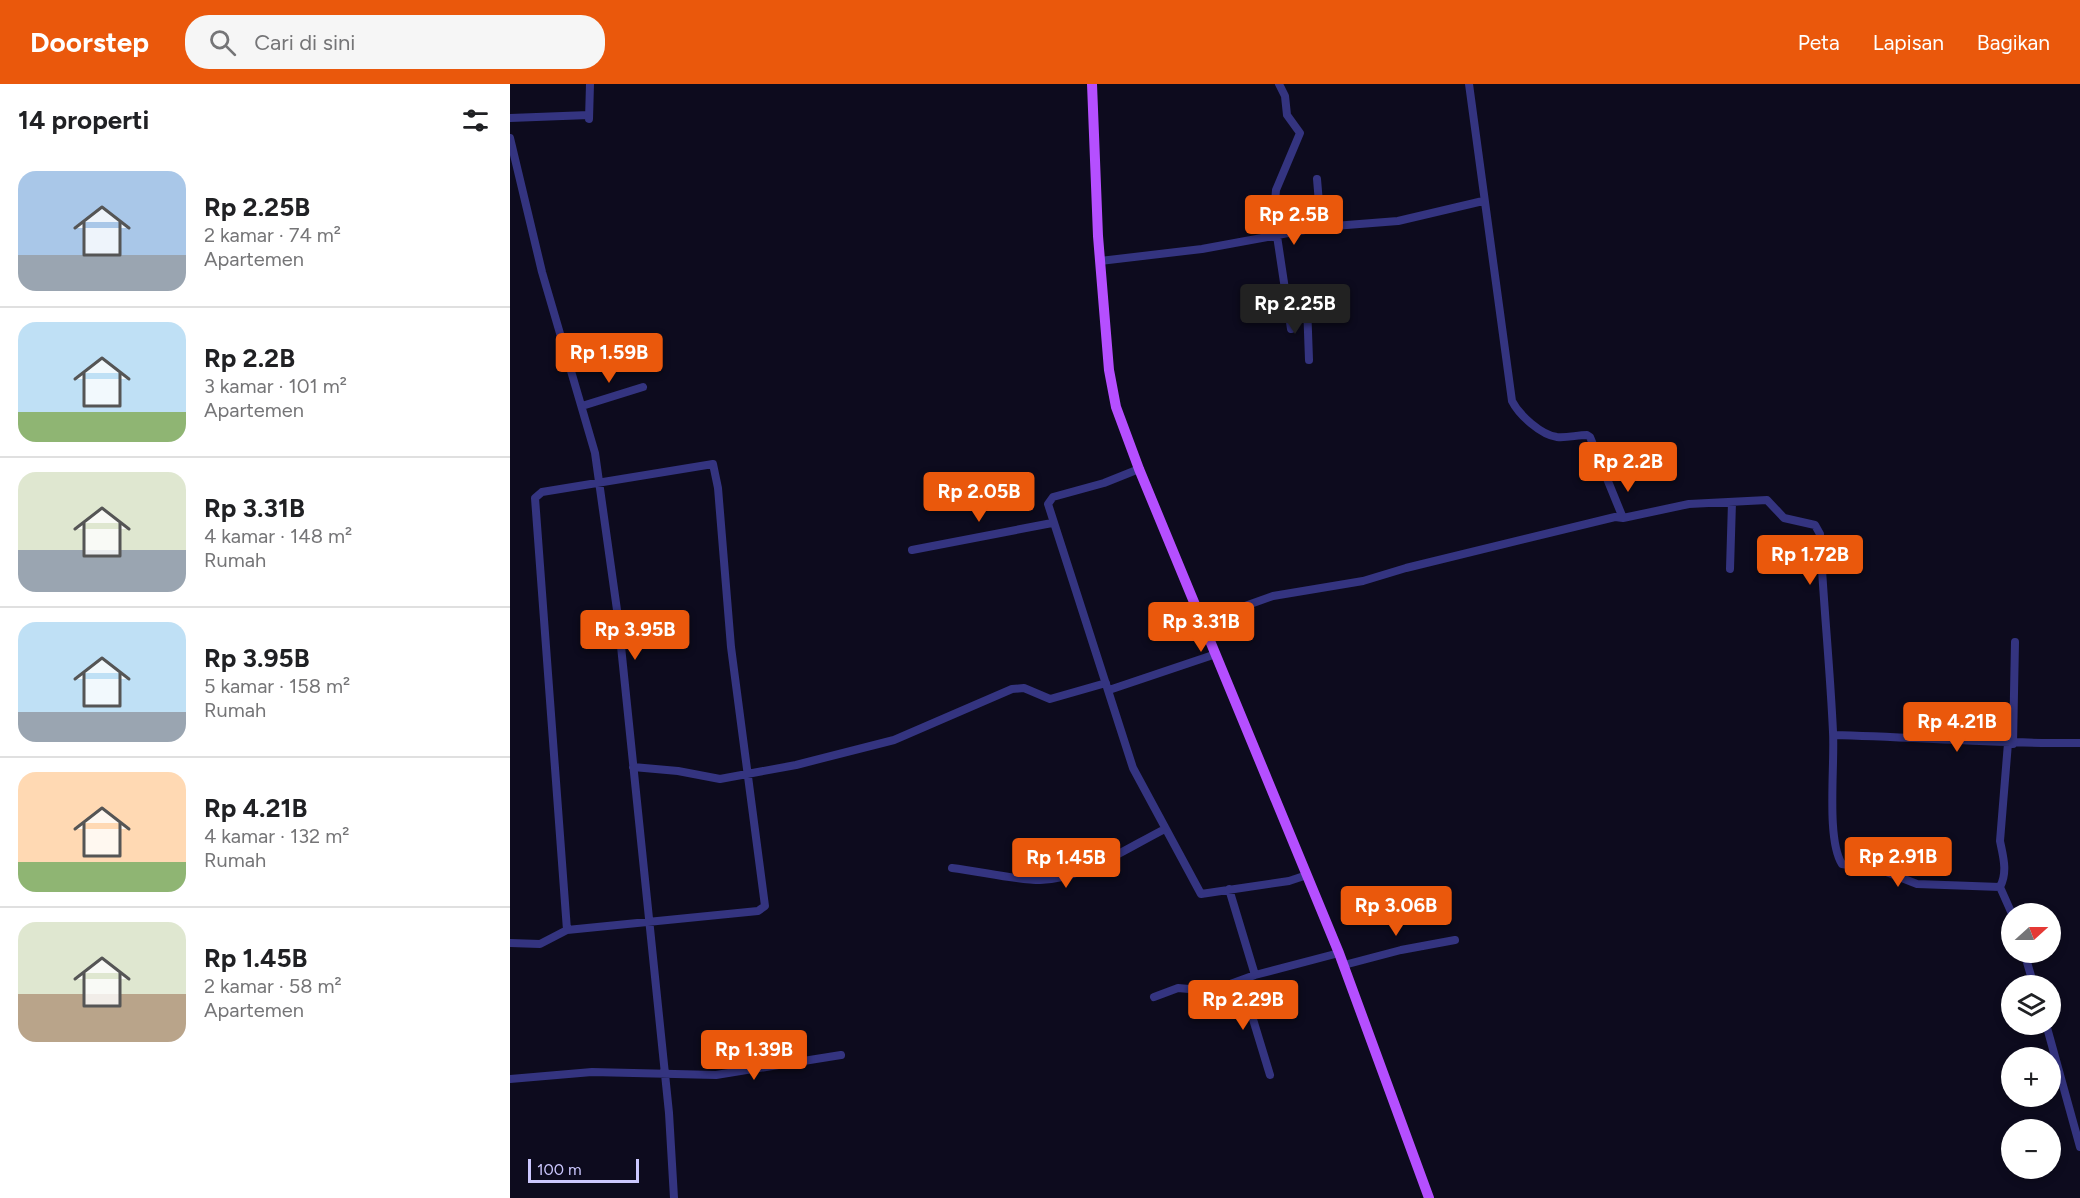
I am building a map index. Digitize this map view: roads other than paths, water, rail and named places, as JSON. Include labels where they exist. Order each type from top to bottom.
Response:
[{"type":"main road","points":[[1092,84],[1100,261],[1112,391],[1139,469],[1344,965],[1429,1198]]},
{"type":"street","points":[[510,118],[589,117],[590,84]]},
{"type":"street","points":[[1279,84],[1284,94],[1287,115],[1300,133],[1276,190],[1275,236],[1291,329]]},
{"type":"street","points":[[1469,84],[1483,201],[1512,401],[1521,414],[1548,434],[1555,437],[1587,435],[1590,437],[1623,518]]},
{"type":"street","points":[[510,138],[542,272],[595,453],[618,618],[650,924],[674,1198]]},
{"type":"street","points":[[1317,179],[1321,227]]},
{"type":"street","points":[[1100,261],[1202,249],[1321,227],[1398,221],[1483,201]]},
{"type":"street","points":[[1287,303],[1304,301],[1307,304],[1310,360]]},
{"type":"street","points":[[582,406],[643,387]]},
{"type":"street","points":[[510,943],[540,944],[567,930],[650,924],[758,911],[765,906],[746,775],[715,466],[702,464],[542,492],[534,501],[567,930]]},
{"type":"street","points":[[1139,469],[1104,483],[1053,497],[1048,504],[1052,523],[1133,768],[1201,894],[1270,884],[1307,875]]},
{"type":"street","points":[[1203,621],[1273,596],[1364,581],[1458,555],[1615,518],[1689,504],[1771,501],[1784,518],[1815,525],[1819,529],[1833,735],[1834,841],[1835,852],[1842,864],[1884,871],[1917,884],[2000,887]]},
{"type":"street","points":[[1730,568],[1732,502]]},
{"type":"street","points":[[912,550],[1052,523]]},
{"type":"street","points":[[2007,903],[2000,887],[2004,878],[2004,852],[2000,841],[2011,744],[2014,642]]},
{"type":"street","points":[[633,767],[678,771],[706,778],[746,775],[894,740],[1012,689],[1024,688],[1050,699],[1107,687],[1216,654]]},
{"type":"street","points":[[1833,735],[2011,744],[2080,743]]},
{"type":"street","points":[[952,868],[1029,879],[1053,878],[1090,866],[1165,829]]},
{"type":"street","points":[[1229,889],[1255,975]]},
{"type":"street","points":[[1344,965],[1401,950],[1455,940]]},
{"type":"street","points":[[1154,997],[1178,988],[1211,991],[1255,975],[1339,953]]},
{"type":"street","points":[[1241,980],[1270,1075]]},
{"type":"street","points":[[2049,1035],[2080,1147]]},
{"type":"street","points":[[510,1078],[592,1072],[716,1075],[841,1055]]}]
